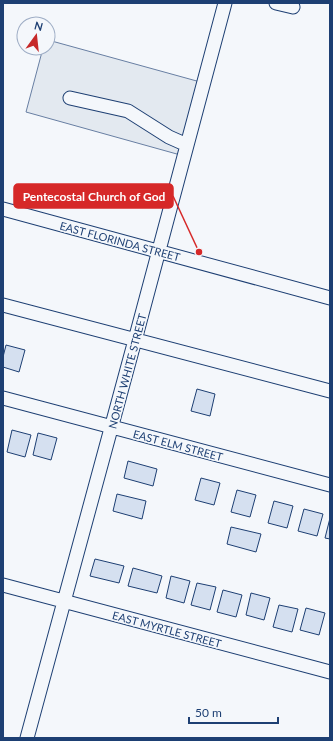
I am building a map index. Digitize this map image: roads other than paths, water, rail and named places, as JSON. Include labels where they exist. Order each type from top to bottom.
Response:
[{"type":"street","name":"NORTH WHITE STREET","points":[[26,738],[136,340],[225,3]]},
{"type":"street","points":[[276,3],[292,7]]},
{"type":"street","points":[[70,98],[128,111],[169,137],[187,145]]},
{"type":"street","name":"EAST FLORINDA STREET","points":[[3,209],[330,298]]},
{"type":"street","points":[[3,305],[330,392]]},
{"type":"street","name":"EAST ELM STREET","points":[[3,398],[330,485]]},
{"type":"street","name":"EAST MYRTLE STREET","points":[[3,585],[330,672]]},
{"type":"place","name":"Pentecostal Church of God","points":[[199,252]]}]
